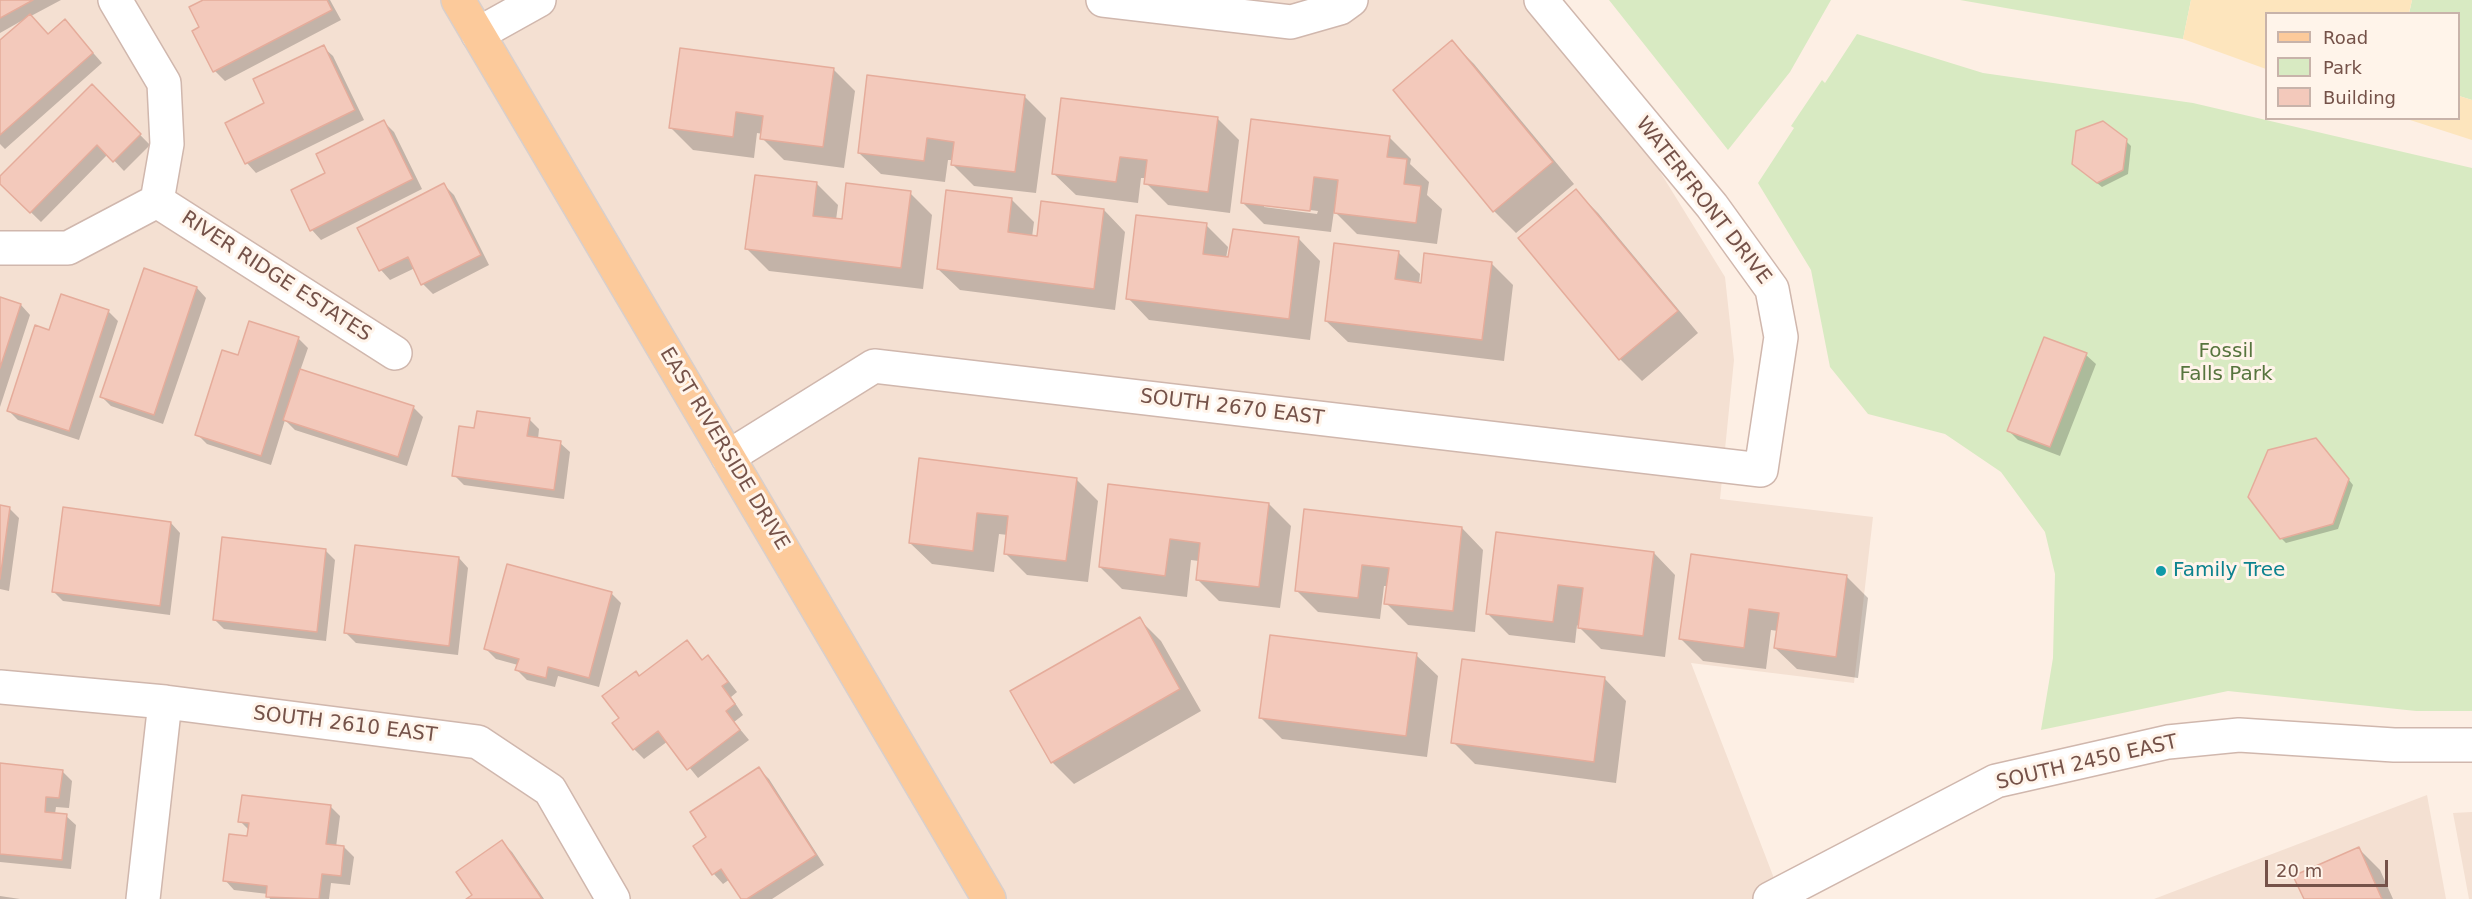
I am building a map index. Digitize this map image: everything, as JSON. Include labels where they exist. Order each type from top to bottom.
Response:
[{"type":"main road","name":"EAST RIVERSIDE DRIVE","points":[[458,0],[989,899]]},
{"type":"street","points":[[0,248],[68,249],[157,201],[167,144],[164,83],[115,0]]},
{"type":"street","points":[[478,34],[539,0]]},
{"type":"street","points":[[1102,0],[1291,22],[1340,8],[1351,0]]},
{"type":"street","name":"WATERFRONT DRIVE","points":[[1541,0],[1712,206],[1772,289],[1781,337],[1761,470]]},
{"type":"street","name":"RIVER RIDGE ESTATES","points":[[157,201],[395,353]]},
{"type":"street","name":"SOUTH 2670 EAST","points":[[728,457],[874,366],[1761,470]]},
{"type":"street","name":"SOUTH 2610 EAST","points":[[0,687],[165,702],[478,742],[550,790],[613,899]]},
{"type":"street","points":[[143,899],[165,702]]},
{"type":"street","name":"SOUTH 2450 EAST","points":[[1770,899],[1996,781],[2168,742],[2239,735],[2394,745],[2472,745]]},
{"type":"shaded area","points":[[0,0],[1554,0],[1725,277],[1734,360],[1720,499],[1873,517],[1854,683],[1691,663],[1782,899],[0,899]]},
{"type":"shaded area","points":[[2427,795],[2446,899],[2154,899]]},
{"type":"shaded area","points":[[2472,812],[2472,899],[2469,899],[2453,813]]},
{"type":"green space","points":[[1609,0],[1831,0],[1790,72],[1728,150]]},
{"type":"green space","points":[[1960,0],[2191,0],[2183,39]]},
{"type":"green space","points":[[2412,0],[2472,0],[2472,100],[2460,96],[2460,12],[2409,12]]},
{"type":"green space","name":"Fossil Falls Park","points":[[1857,34],[1983,73],[2193,103],[2472,168],[2472,711],[2416,711],[2228,691],[2041,730],[2053,658],[2055,574],[2045,532],[2001,472],[1945,434],[1868,414],[1830,367],[1811,270],[1758,183],[1794,128],[1791,126],[1822,80],[1825,83]]},
{"type":"sand","points":[[2191,0],[2412,0],[2409,12],[2265,12],[2265,69],[2183,39]]},
{"type":"sand","points":[[2460,96],[2472,100],[2472,140],[2410,120],[2460,120]]},
{"type":"building","points":[[0,0],[33,0],[0,18]]},
{"type":"building","points":[[203,0],[327,0],[332,10],[213,72],[192,31],[199,27],[189,7]]},
{"type":"building","points":[[30,14],[48,34],[65,19],[93,53],[0,135],[0,40]]},
{"type":"building","points":[[1452,40],[1553,162],[1493,212],[1393,90]]},
{"type":"building","points":[[324,45],[355,110],[245,164],[225,123],[264,103],[253,79]]},
{"type":"building","points":[[680,48],[834,68],[823,147],[760,139],[763,116],[736,112],[733,137],[669,128]]},
{"type":"building","points":[[867,75],[1025,95],[1015,172],[951,165],[954,142],[927,138],[924,161],[858,153]]},
{"type":"building","points":[[92,84],[141,134],[113,162],[97,145],[30,213],[0,184],[0,176]]},
{"type":"building","points":[[1061,98],[1218,117],[1208,192],[1144,184],[1147,160],[1120,157],[1116,182],[1052,174]]},
{"type":"building","points":[[1251,119],[1390,136],[1387,157],[1407,159],[1404,184],[1421,186],[1416,223],[1334,213],[1338,180],[1314,177],[1310,211],[1241,203]]},
{"type":"building","points":[[384,120],[413,179],[310,231],[291,190],[325,173],[316,154]]},
{"type":"building","points":[[2103,121],[2127,139],[2123,170],[2097,183],[2072,164],[2076,131]]},
{"type":"building","points":[[755,175],[817,182],[813,216],[842,219],[846,183],[911,191],[901,268],[745,249]]},
{"type":"building","points":[[444,183],[481,255],[421,285],[408,257],[379,271],[357,228]]},
{"type":"building","points":[[1576,189],[1678,311],[1619,360],[1518,238]]},
{"type":"building","points":[[946,190],[1012,198],[1008,232],[1037,236],[1041,201],[1104,209],[1094,289],[937,269]]},
{"type":"building","points":[[1136,215],[1207,223],[1203,254],[1228,257],[1233,229],[1299,237],[1289,319],[1126,299]]},
{"type":"building","points":[[1334,243],[1399,251],[1395,279],[1421,283],[1424,253],[1492,262],[1482,340],[1325,321]]},
{"type":"building","points":[[144,268],[197,287],[154,415],[100,397]]},
{"type":"building","points":[[61,294],[109,310],[69,431],[7,411],[35,325],[49,330]]},
{"type":"building","points":[[0,297],[21,304],[0,368]]},
{"type":"building","points":[[249,321],[299,337],[261,456],[195,435],[222,350],[238,355]]},
{"type":"building","points":[[2044,337],[2087,353],[2050,447],[2007,431]]},
{"type":"building","points":[[300,369],[414,406],[398,457],[283,420]]},
{"type":"building","points":[[477,411],[530,418],[527,436],[561,441],[554,490],[452,476],[459,426],[474,428]]},
{"type":"building","points":[[2316,438],[2349,479],[2333,524],[2280,539],[2248,497],[2268,450]]},
{"type":"building","points":[[919,458],[1077,478],[1066,561],[1004,554],[1008,516],[977,513],[973,551],[909,543]]},
{"type":"building","points":[[1108,484],[1269,503],[1259,587],[1196,580],[1200,543],[1170,539],[1165,576],[1099,567]]},
{"type":"building","points":[[0,505],[10,507],[0,579]]},
{"type":"building","points":[[63,507],[171,522],[160,606],[52,592]]},
{"type":"building","points":[[1304,509],[1462,527],[1453,611],[1384,604],[1389,568],[1362,565],[1358,598],[1295,591]]},
{"type":"building","points":[[1496,532],[1654,552],[1643,636],[1578,628],[1583,588],[1558,585],[1553,622],[1486,614]]},
{"type":"building","points":[[222,537],[326,549],[317,632],[213,620]]},
{"type":"building","points":[[355,545],[459,557],[449,646],[344,633]]},
{"type":"building","points":[[1691,554],[1847,575],[1836,657],[1774,648],[1779,613],[1749,609],[1744,648],[1679,639]]},
{"type":"building","points":[[507,564],[612,592],[589,678],[548,667],[546,678],[515,670],[519,659],[484,649]]},
{"type":"building","points":[[1140,617],[1180,689],[1051,763],[1010,691]]},
{"type":"building","points":[[1270,635],[1417,653],[1406,736],[1259,718]]},
{"type":"building","points":[[687,640],[702,660],[708,655],[728,682],[722,686],[735,704],[726,711],[740,730],[687,770],[658,731],[633,750],[612,723],[619,718],[602,696],[636,671],[639,676]]},
{"type":"building","points":[[1462,659],[1605,677],[1594,762],[1451,743]]},
{"type":"building","points":[[0,763],[63,770],[59,798],[46,797],[45,812],[67,814],[62,860],[0,854]]},
{"type":"building","points":[[759,767],[816,855],[747,899],[741,899],[721,869],[712,875],[693,846],[706,837],[690,812]]},
{"type":"building","points":[[242,795],[331,805],[326,844],[344,846],[341,876],[322,874],[319,899],[266,897],[267,886],[223,881],[229,834],[247,836],[249,823],[238,822]]},
{"type":"building","points":[[502,840],[542,899],[466,899],[472,895],[456,872]]},
{"type":"building","points":[[2359,847],[2382,899],[2304,899],[2293,876]]},
{"type":"place","name":"Family Tree","points":[[2161,571]]}]
